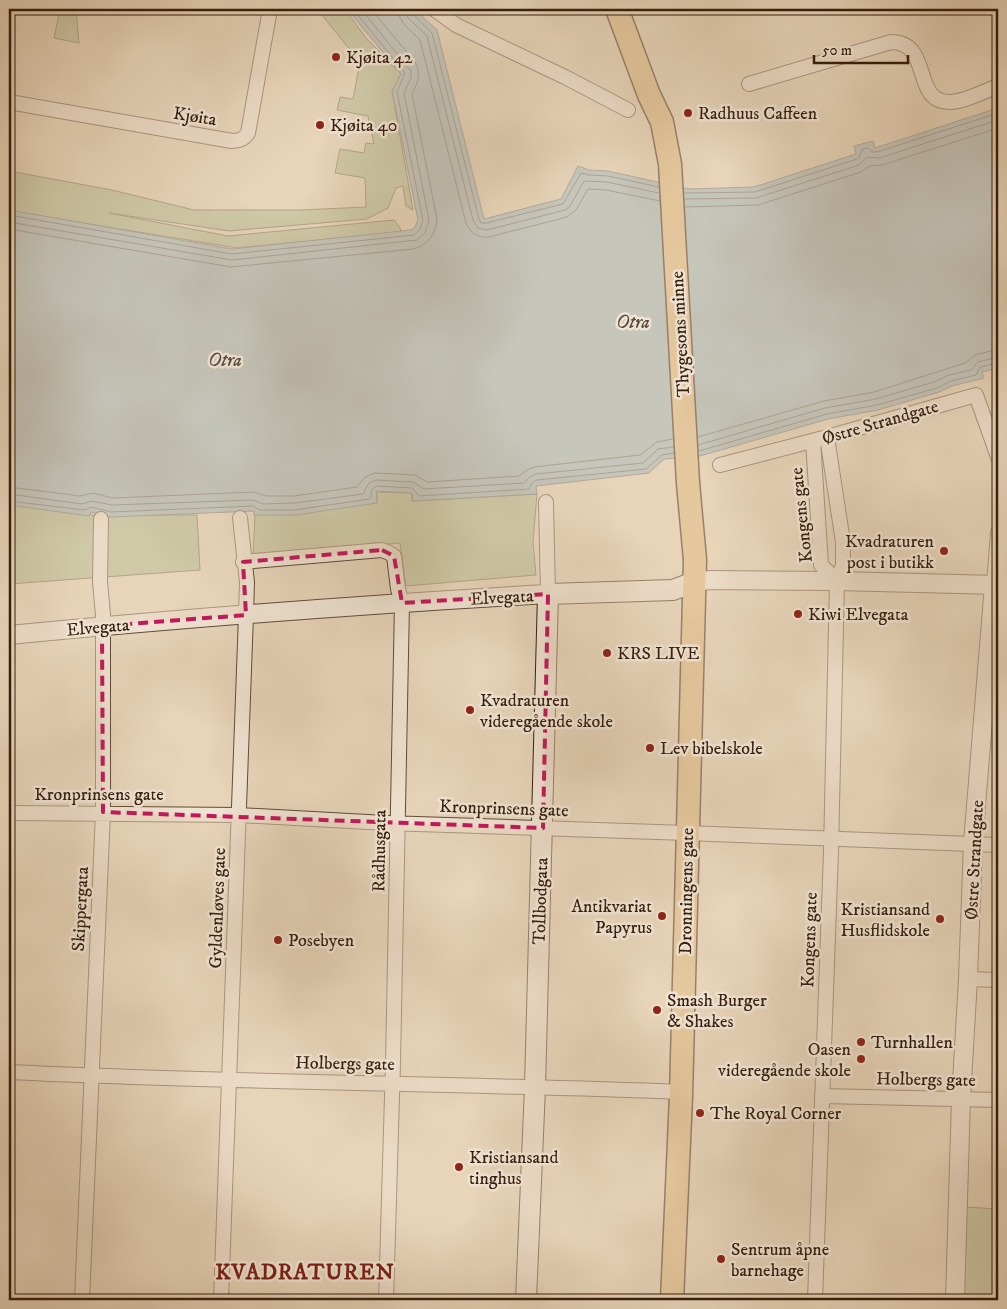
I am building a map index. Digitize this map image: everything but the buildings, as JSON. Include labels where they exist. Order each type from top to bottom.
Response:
[{"type":"main road","points":[[617,9],[649,95],[662,122]]},
{"type":"main road","points":[[630,9],[660,99],[664,115],[662,122]]},
{"type":"main road","name":"Thygesons minne","points":[[662,122],[672,186],[688,482]]},
{"type":"main road","name":"Dronningens gate","points":[[672,1300],[681,1092],[695,562],[688,482]]},
{"type":"main road","name":"Elvegata","points":[[548,594],[673,590],[694,582]]},
{"type":"main road","name":"Tollbodgata","points":[[526,1300],[535,1086],[548,594]]},
{"type":"street","name":"Kjøita","points":[[9,102],[238,141],[248,133],[270,9]]},
{"type":"street","points":[[434,9],[456,24],[628,110]]},
{"type":"street","points":[[749,84],[891,42],[898,42],[908,46],[917,58],[928,91],[940,101],[955,102],[998,86]]},
{"type":"street","name":"Østre Strandgate","points":[[720,465],[976,395],[998,457]]},
{"type":"street","name":"Kongens gate","points":[[815,1300],[831,838],[837,581],[843,565],[843,542],[828,437]]},
{"type":"street","name":"Kongens gate","points":[[813,441],[821,565],[837,581]]},
{"type":"street","name":"Tollbodgata","points":[[546,502],[548,594]]},
{"type":"street","name":"Gyldenløves gate","points":[[221,1300],[247,582],[240,518]]},
{"type":"street","name":"Skippergata","points":[[82,1300],[104,812],[101,519]]},
{"type":"street","name":"Østre Strandgate","points":[[955,1300],[961,1099],[973,843],[996,585],[998,532]]},
{"type":"street","name":"Rådhusgata","points":[[244,562],[382,550],[394,556],[398,589],[402,603],[386,1300]]},
{"type":"street","name":"Elvegata","points":[[694,582],[710,580],[837,581],[996,585]]},
{"type":"street","name":"Elvegata","points":[[9,635],[402,603],[548,594]]},
{"type":"street","name":"Kronprinsens gate","points":[[9,812],[239,815],[398,824],[998,845]]},
{"type":"street","points":[[968,979],[998,980]]},
{"type":"street","name":"Holbergs gate","points":[[9,1072],[229,1080],[535,1086],[681,1092]]},
{"type":"street","name":"Holbergs gate","points":[[822,1096],[998,1100]]},
{"type":"highlighted area","points":[[382,550],[394,556],[402,603],[548,594],[543,828],[103,812],[102,626],[246,615],[243,562]]},
{"type":"green space","points":[[60,9],[76,9],[79,43],[54,38]]},
{"type":"green space","points":[[317,9],[345,9],[365,37],[401,74],[392,91],[413,210],[406,206],[403,186],[396,188],[388,208],[367,219],[229,231],[109,213],[228,236],[394,220],[401,232],[237,248],[9,211],[9,171],[112,190],[194,210],[301,210],[366,207],[365,178],[335,173],[340,149],[364,153],[366,143],[374,144],[368,116],[337,110],[340,97],[353,99],[360,62]]},
{"type":"green space","points":[[377,492],[412,493],[412,501],[537,494],[533,543],[536,575],[406,586],[400,543],[253,557],[255,515],[377,502]]},
{"type":"green space","points":[[9,504],[91,515],[197,515],[200,570],[9,584]]},
{"type":"green space","points":[[966,1207],[998,1209],[998,1300],[963,1300]]},
{"type":"water","name":"Otra","points":[[347,9],[414,9],[437,30],[484,219],[561,199],[578,166],[589,170],[608,171],[689,189],[754,187],[856,154],[854,146],[873,141],[875,148],[998,108],[998,368],[982,372],[984,378],[952,386],[939,392],[878,410],[828,419],[700,456],[664,459],[649,473],[536,486],[537,494],[413,501],[412,493],[376,491],[377,503],[296,515],[254,515],[254,511],[111,517],[91,512],[89,516],[9,505],[9,210],[232,249],[411,230],[415,227],[418,220],[392,91],[401,74]]},
{"type":"place","name":"Kjøita 42","points":[[336,57]]},
{"type":"place","name":"Radhuus Caffeen","points":[[688,113]]},
{"type":"place","name":"Kjøita 40","points":[[320,125]]},
{"type":"place","name":"Kvadraturen post i butikk","points":[[944,551]]},
{"type":"place","name":"Kiwi Elvegata","points":[[798,614]]},
{"type":"place","name":"KRS LIVE","points":[[607,653]]},
{"type":"place","name":"Kvadraturen videregående skole","points":[[470,710]]},
{"type":"place","name":"Lev bibelskole","points":[[650,748]]},
{"type":"place","name":"Antikvariat Papyrus","points":[[662,916]]},
{"type":"place","name":"Kristiansand Husflidskole","points":[[940,919]]},
{"type":"place","name":"Posebyen","points":[[278,940]]},
{"type":"place","name":"Smash Burger & Shakes","points":[[657,1010]]},
{"type":"place","name":"Turnhallen","points":[[861,1042]]},
{"type":"place","name":"Oasen videregående skole","points":[[861,1059]]},
{"type":"place","name":"The Royal Corner","points":[[700,1113]]},
{"type":"place","name":"Kristiansand tinghus","points":[[459,1167]]},
{"type":"place","name":"Sentrum åpne barnehage","points":[[721,1259]]},
{"type":"district","name":"KVADRATUREN","points":[[305,1271]]}]
